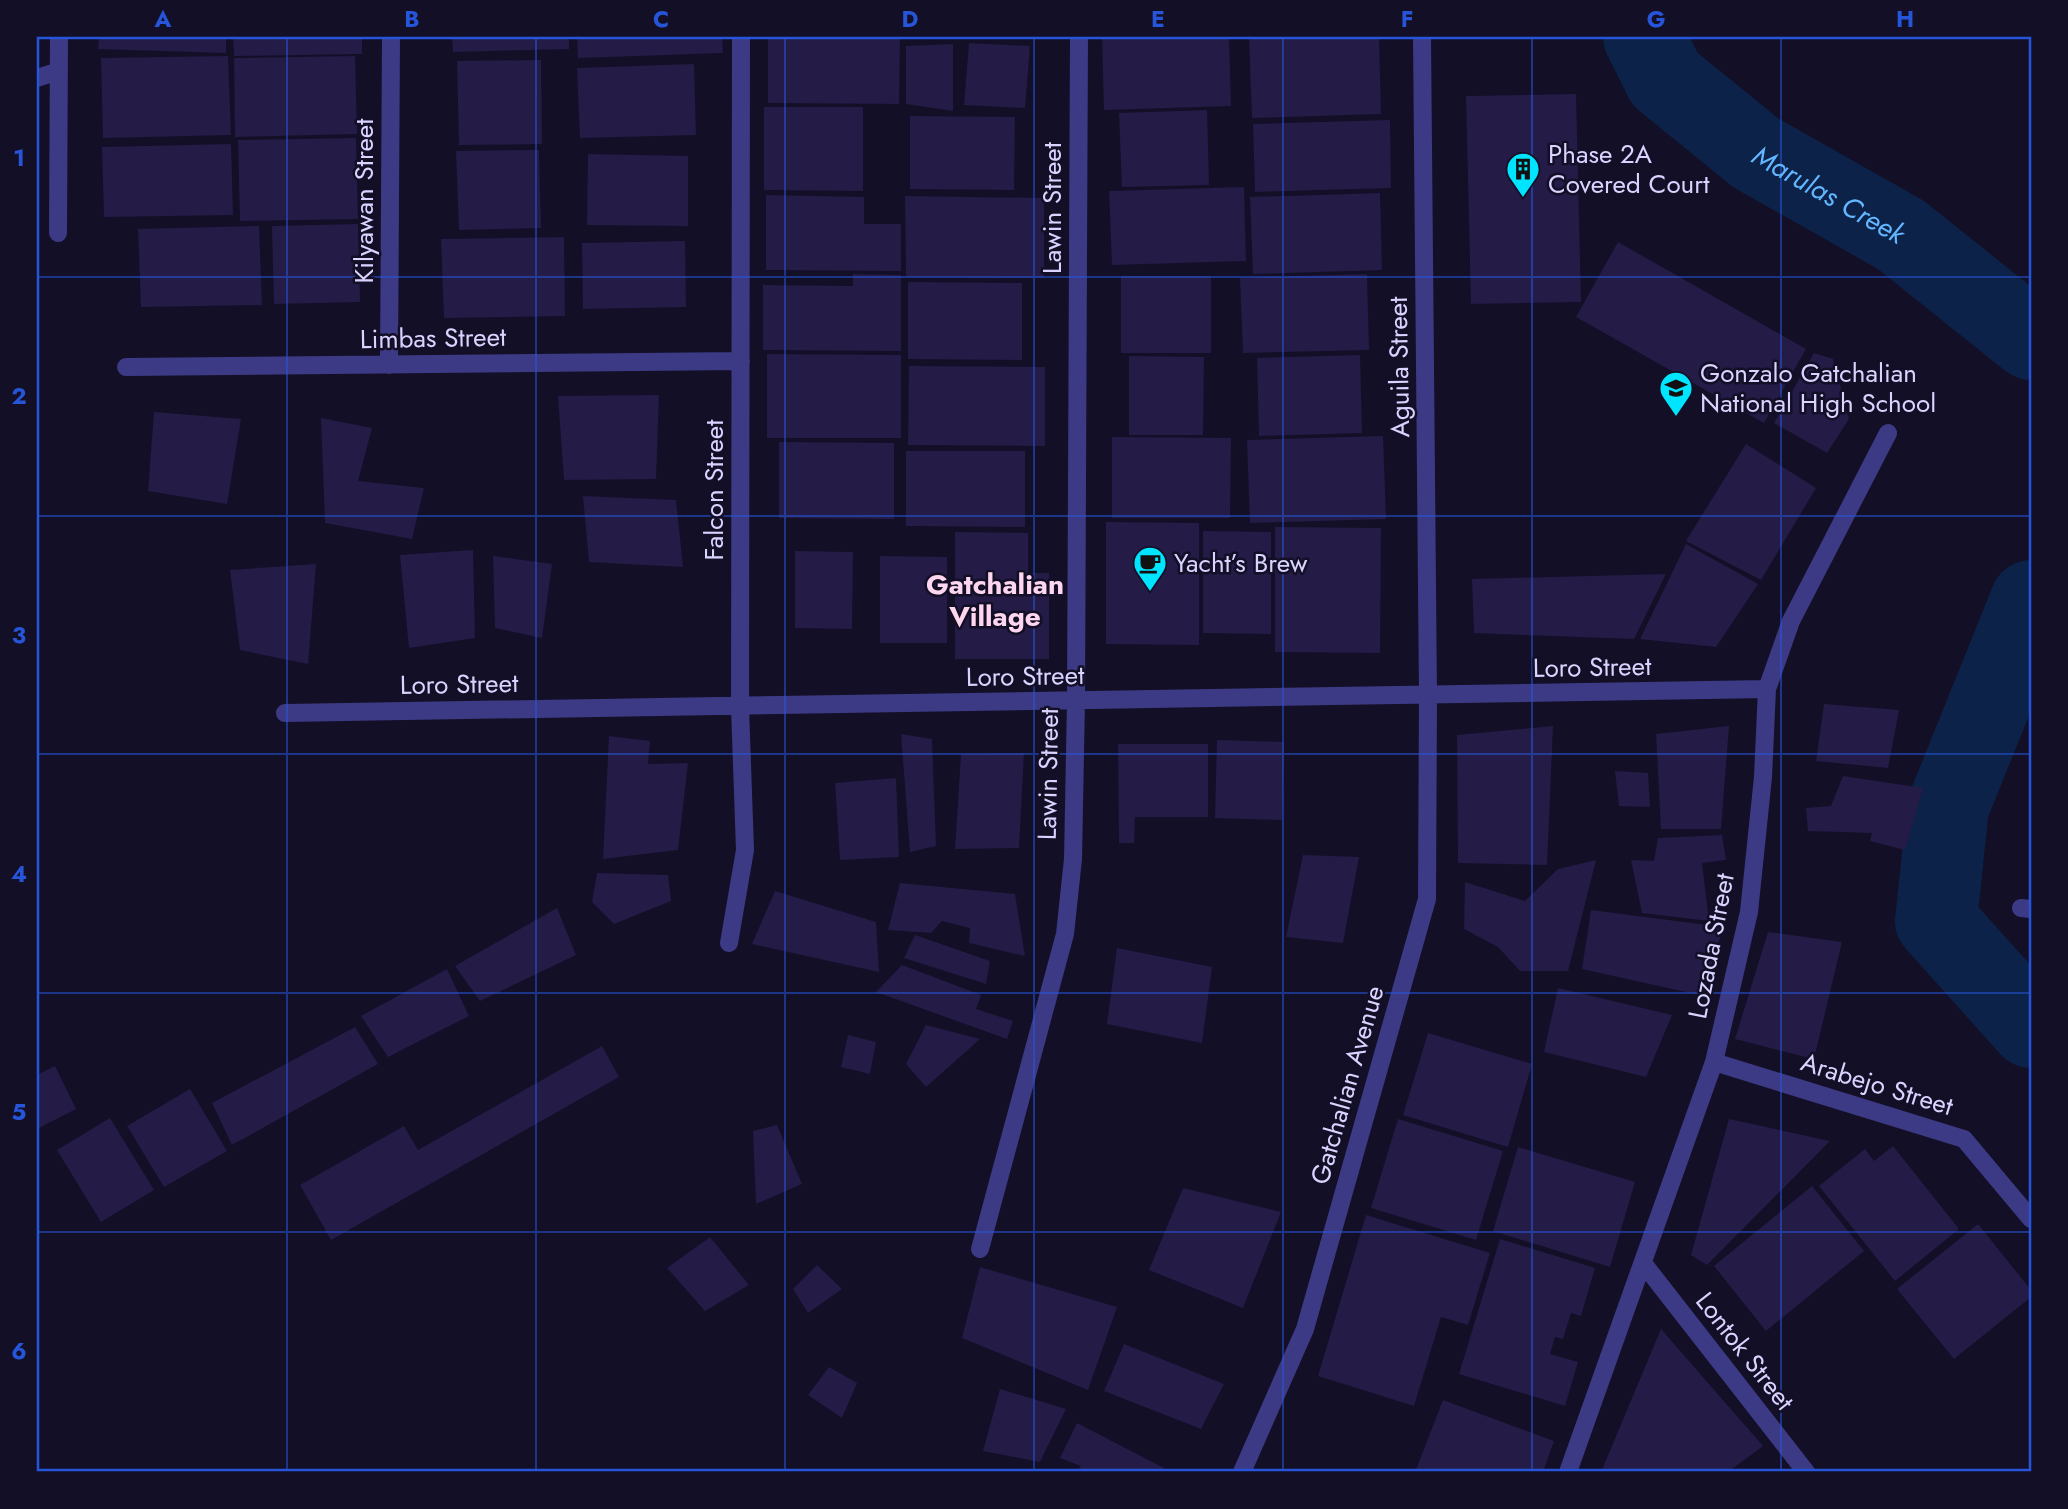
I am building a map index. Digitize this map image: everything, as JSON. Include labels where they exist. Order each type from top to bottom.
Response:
[{"type":"street","points":[[58,233],[59,37]]},
{"type":"street","name":"Kilyawan Street","points":[[389,365],[391,37]]},
{"type":"street","name":"Falcon Street","points":[[729,943],[745,850],[740,706],[741,37]]},
{"type":"street","name":"Lawin Street","points":[[980,1249],[1065,934],[1073,859],[1079,37]]},
{"type":"street","name":"Aguila Street","points":[[1422,37],[1428,696]]},
{"type":"street","points":[[37,78],[59,71]]},
{"type":"street","name":"Limbas Street","points":[[126,367],[741,361]]},
{"type":"street","name":"Lozada Street","points":[[1568,1472],[1714,1062],[1749,912],[1763,777],[1767,689],[1790,621],[1888,433]]},
{"type":"street","name":"Loro Street","points":[[285,713],[1767,689]]},
{"type":"street","name":"Gatchalian Avenue","points":[[1242,1472],[1305,1329],[1427,899],[1428,696]]},
{"type":"street","name":"Arabejo Street","points":[[1714,1062],[1964,1139],[2031,1219]]},
{"type":"street","name":"Lontok Street","points":[[1643,1263],[1805,1472]]},
{"type":"building","points":[[99,37],[226,37],[226,53],[98,49]]},
{"type":"building","points":[[233,37],[362,37],[362,54],[234,56]]},
{"type":"building","points":[[452,37],[569,37],[569,49],[453,52]]},
{"type":"building","points":[[577,37],[722,37],[723,53],[578,58]]},
{"type":"building","points":[[768,37],[900,37],[899,104],[768,103]]},
{"type":"building","points":[[1102,37],[1229,37],[1231,106],[1104,110]]},
{"type":"building","points":[[1379,37],[1381,114],[1252,118],[1249,38]]},
{"type":"building","points":[[969,43],[1030,46],[1025,108],[964,105]]},
{"type":"building","points":[[953,44],[953,111],[906,104],[906,46]]},
{"type":"building","points":[[228,56],[231,135],[103,138],[101,58]]},
{"type":"building","points":[[355,56],[357,134],[235,137],[234,58]]},
{"type":"building","points":[[541,60],[542,144],[459,145],[457,61]]},
{"type":"building","points":[[694,64],[696,135],[580,138],[577,68]]},
{"type":"building","name":"Phase 2A Covered Court","points":[[1576,94],[1581,302],[1471,304],[1466,96]]},
{"type":"building","points":[[764,107],[863,107],[863,191],[764,190]]},
{"type":"building","points":[[1207,110],[1209,185],[1122,187],[1119,113]]},
{"type":"building","points":[[910,116],[1015,117],[1014,190],[910,189]]},
{"type":"building","points":[[1390,120],[1391,188],[1255,192],[1253,124]]},
{"type":"building","points":[[356,138],[358,219],[240,221],[238,140]]},
{"type":"building","points":[[231,144],[233,215],[104,217],[102,147]]},
{"type":"building","points":[[539,150],[541,228],[459,230],[456,151]]},
{"type":"building","points":[[588,154],[688,156],[688,226],[587,225]]},
{"type":"building","points":[[1244,187],[1246,261],[1112,265],[1109,191]]},
{"type":"building","points":[[1380,193],[1382,270],[1253,274],[1250,197]]},
{"type":"building","points":[[766,195],[864,197],[864,224],[901,224],[901,271],[766,270]]},
{"type":"building","points":[[905,196],[1044,198],[1044,278],[906,277]]},
{"type":"building","points":[[358,224],[360,302],[274,304],[272,226]]},
{"type":"building","points":[[259,226],[262,305],[141,307],[138,229]]},
{"type":"building","points":[[564,237],[565,316],[444,318],[441,239]]},
{"type":"building","points":[[685,241],[686,307],[583,309],[582,243]]},
{"type":"building","points":[[1618,242],[1806,349],[1764,423],[1576,317]]},
{"type":"building","points":[[853,274],[901,275],[901,351],[763,350],[763,285],[853,286]]},
{"type":"building","points":[[1367,274],[1369,350],[1243,353],[1240,278]]},
{"type":"building","points":[[1121,276],[1211,276],[1211,353],[1121,353]]},
{"type":"building","points":[[908,282],[1022,283],[1022,360],[908,359]]},
{"type":"building","points":[[1814,353],[1833,359],[1849,419],[1827,453],[1774,423]]},
{"type":"building","points":[[767,354],[901,355],[901,438],[767,438]]},
{"type":"building","points":[[1360,355],[1362,433],[1259,436],[1257,358]]},
{"type":"building","points":[[1129,356],[1204,357],[1203,435],[1129,435]]},
{"type":"building","points":[[909,366],[1045,367],[1045,446],[908,445]]},
{"type":"building","points":[[659,395],[656,479],[564,480],[558,396]]},
{"type":"building","points":[[154,412],[241,419],[227,504],[148,491]]},
{"type":"building","points":[[321,418],[372,428],[358,481],[424,488],[412,539],[325,523]]},
{"type":"building","points":[[1383,436],[1386,519],[1250,523],[1247,440]]},
{"type":"building","points":[[1112,437],[1231,438],[1230,518],[1112,518]]},
{"type":"building","points":[[779,442],[894,443],[894,519],[779,518]]},
{"type":"building","points":[[1746,444],[1816,488],[1761,580],[1686,541]]},
{"type":"building","points":[[906,451],[1025,451],[1025,527],[906,526]]},
{"type":"building","points":[[583,496],[676,500],[683,567],[589,562]]},
{"type":"building","points":[[1106,522],[1199,523],[1199,645],[1106,644]]},
{"type":"building","points":[[1275,527],[1381,528],[1380,653],[1275,652]]},
{"type":"building","points":[[1203,531],[1271,532],[1271,634],[1203,633]]},
{"type":"building","points":[[955,532],[1028,533],[1028,573],[1049,573],[1049,659],[955,659]]},
{"type":"building","points":[[1686,544],[1758,584],[1716,647],[1640,639]]},
{"type":"building","points":[[473,550],[475,638],[409,648],[400,555]]},
{"type":"building","points":[[795,551],[853,552],[852,629],[795,628]]},
{"type":"building","points":[[493,556],[552,564],[542,638],[495,628]]},
{"type":"building","points":[[880,556],[947,557],[947,643],[880,643]]},
{"type":"building","points":[[316,564],[308,664],[240,650],[230,570]]},
{"type":"building","points":[[1666,574],[1634,639],[1474,633],[1472,579]]},
{"type":"building","points":[[1824,704],[1899,710],[1888,768],[1816,761]]},
{"type":"building","points":[[1553,726],[1547,865],[1458,863],[1457,735]]},
{"type":"building","points":[[1729,726],[1721,829],[1661,829],[1656,734]]},
{"type":"building","points":[[901,734],[932,739],[936,846],[910,852]]},
{"type":"building","points":[[609,736],[650,741],[648,764],[688,763],[678,850],[603,859]]},
{"type":"building","points":[[1217,740],[1284,742],[1282,820],[1215,818]]},
{"type":"building","points":[[1118,744],[1208,744],[1208,817],[1135,817],[1134,843],[1119,843]]},
{"type":"building","points":[[1024,753],[1019,848],[955,849],[961,754]]},
{"type":"building","points":[[1615,771],[1648,773],[1650,807],[1619,806]]},
{"type":"building","points":[[1843,776],[1923,788],[1905,850],[1870,841],[1872,833],[1808,831],[1806,808],[1831,806]]},
{"type":"building","points":[[896,778],[899,857],[840,860],[835,783]]},
{"type":"building","points":[[1722,835],[1726,860],[1702,863],[1709,921],[1642,913],[1631,860],[1654,861],[1658,838]]},
{"type":"building","points":[[1303,855],[1359,857],[1343,943],[1286,937]]},
{"type":"building","points":[[1596,860],[1568,971],[1520,971],[1498,947],[1464,929],[1465,882],[1525,901],[1558,869]]},
{"type":"building","points":[[597,873],[668,875],[671,901],[614,924],[592,902]]},
{"type":"building","points":[[900,883],[1015,894],[1025,956],[969,943],[970,928],[942,921],[931,933],[888,930]]},
{"type":"building","points":[[775,891],[876,922],[879,972],[752,944]]},
{"type":"building","points":[[557,908],[576,955],[480,1001],[455,966]]},
{"type":"building","points":[[1591,910],[1723,927],[1704,996],[1582,969]]},
{"type":"building","points":[[1768,932],[1842,942],[1814,1059],[1735,1039]]},
{"type":"building","points":[[915,935],[990,961],[986,984],[904,958]]},
{"type":"building","points":[[1117,948],[1212,967],[1202,1043],[1107,1024]]},
{"type":"building","points":[[902,965],[981,995],[976,1009],[1013,1021],[1007,1039],[876,992]]},
{"type":"building","points":[[447,969],[469,1016],[388,1057],[361,1016]]},
{"type":"building","points":[[1558,988],[1672,1015],[1646,1077],[1544,1052]]},
{"type":"building","points":[[926,1025],[980,1039],[926,1087],[906,1064]]},
{"type":"building","points":[[355,1027],[378,1064],[232,1145],[212,1103]]},
{"type":"building","points":[[1428,1033],[1532,1064],[1508,1147],[1403,1115]]},
{"type":"building","points":[[848,1035],[876,1042],[870,1074],[841,1067]]},
{"type":"building","points":[[602,1046],[619,1077],[331,1240],[300,1185],[404,1126],[418,1150]]},
{"type":"building","points":[[55,1066],[76,1109],[37,1129],[37,1075]]},
{"type":"building","points":[[190,1089],[227,1151],[164,1187],[127,1126]]},
{"type":"building","points":[[110,1118],[154,1190],[101,1222],[57,1150]]},
{"type":"building","points":[[1398,1119],[1503,1151],[1476,1240],[1371,1208]]},
{"type":"building","points":[[1729,1119],[1830,1141],[1707,1265],[1691,1255]]},
{"type":"building","points":[[777,1125],[802,1184],[756,1204],[753,1131]]},
{"type":"building","points":[[1893,1146],[1959,1229],[1895,1281],[1819,1186],[1865,1149],[1874,1161]]},
{"type":"building","points":[[1518,1147],[1635,1182],[1610,1267],[1493,1231]]},
{"type":"building","points":[[1812,1186],[1864,1251],[1766,1331],[1714,1266]]},
{"type":"building","points":[[1183,1188],[1281,1212],[1243,1308],[1149,1270]]},
{"type":"building","points":[[1366,1215],[1490,1253],[1468,1325],[1441,1317],[1414,1406],[1318,1376]]},
{"type":"building","points":[[1978,1224],[2031,1290],[2031,1297],[1954,1359],[1897,1289]]},
{"type":"building","points":[[710,1237],[749,1285],[705,1311],[667,1268]]},
{"type":"building","points":[[1500,1239],[1595,1268],[1581,1316],[1571,1313],[1563,1339],[1555,1337],[1550,1354],[1578,1362],[1565,1406],[1459,1374]]},
{"type":"building","points":[[817,1265],[842,1289],[808,1313],[793,1289]]},
{"type":"building","points":[[980,1267],[1117,1307],[1088,1390],[962,1338]]},
{"type":"building","points":[[1661,1329],[1763,1446],[1728,1472],[1601,1472]]},
{"type":"building","points":[[1124,1344],[1224,1384],[1201,1429],[1104,1391]]},
{"type":"building","points":[[829,1367],[857,1383],[842,1418],[808,1395]]},
{"type":"building","points":[[1000,1389],[1066,1409],[1040,1462],[983,1451]]},
{"type":"building","points":[[1443,1400],[1554,1441],[1543,1472],[1415,1472]]},
{"type":"building","points":[[1077,1423],[1164,1468],[1162,1472],[1077,1472],[1081,1466],[1060,1458]]},
{"type":"waterway","name":"Marulas Creek","points":[[1644,37],[1665,79],[1756,153],[1901,235],[2031,339]]},
{"type":"waterway","name":"Marulas Creek","points":[[2031,601],[1948,807],[1936,921],[2031,1027]]},
{"type":"place","name":"Phase 2A Covered Court","points":[[1523,199]]},
{"type":"place","name":"Gonzalo Gatchalian National High School","points":[[1676,418]]},
{"type":"place","name":"Yacht’s Brew","points":[[1150,593]]},
{"type":"district","name":"Gatchalian Village","points":[[995,600]]}]
